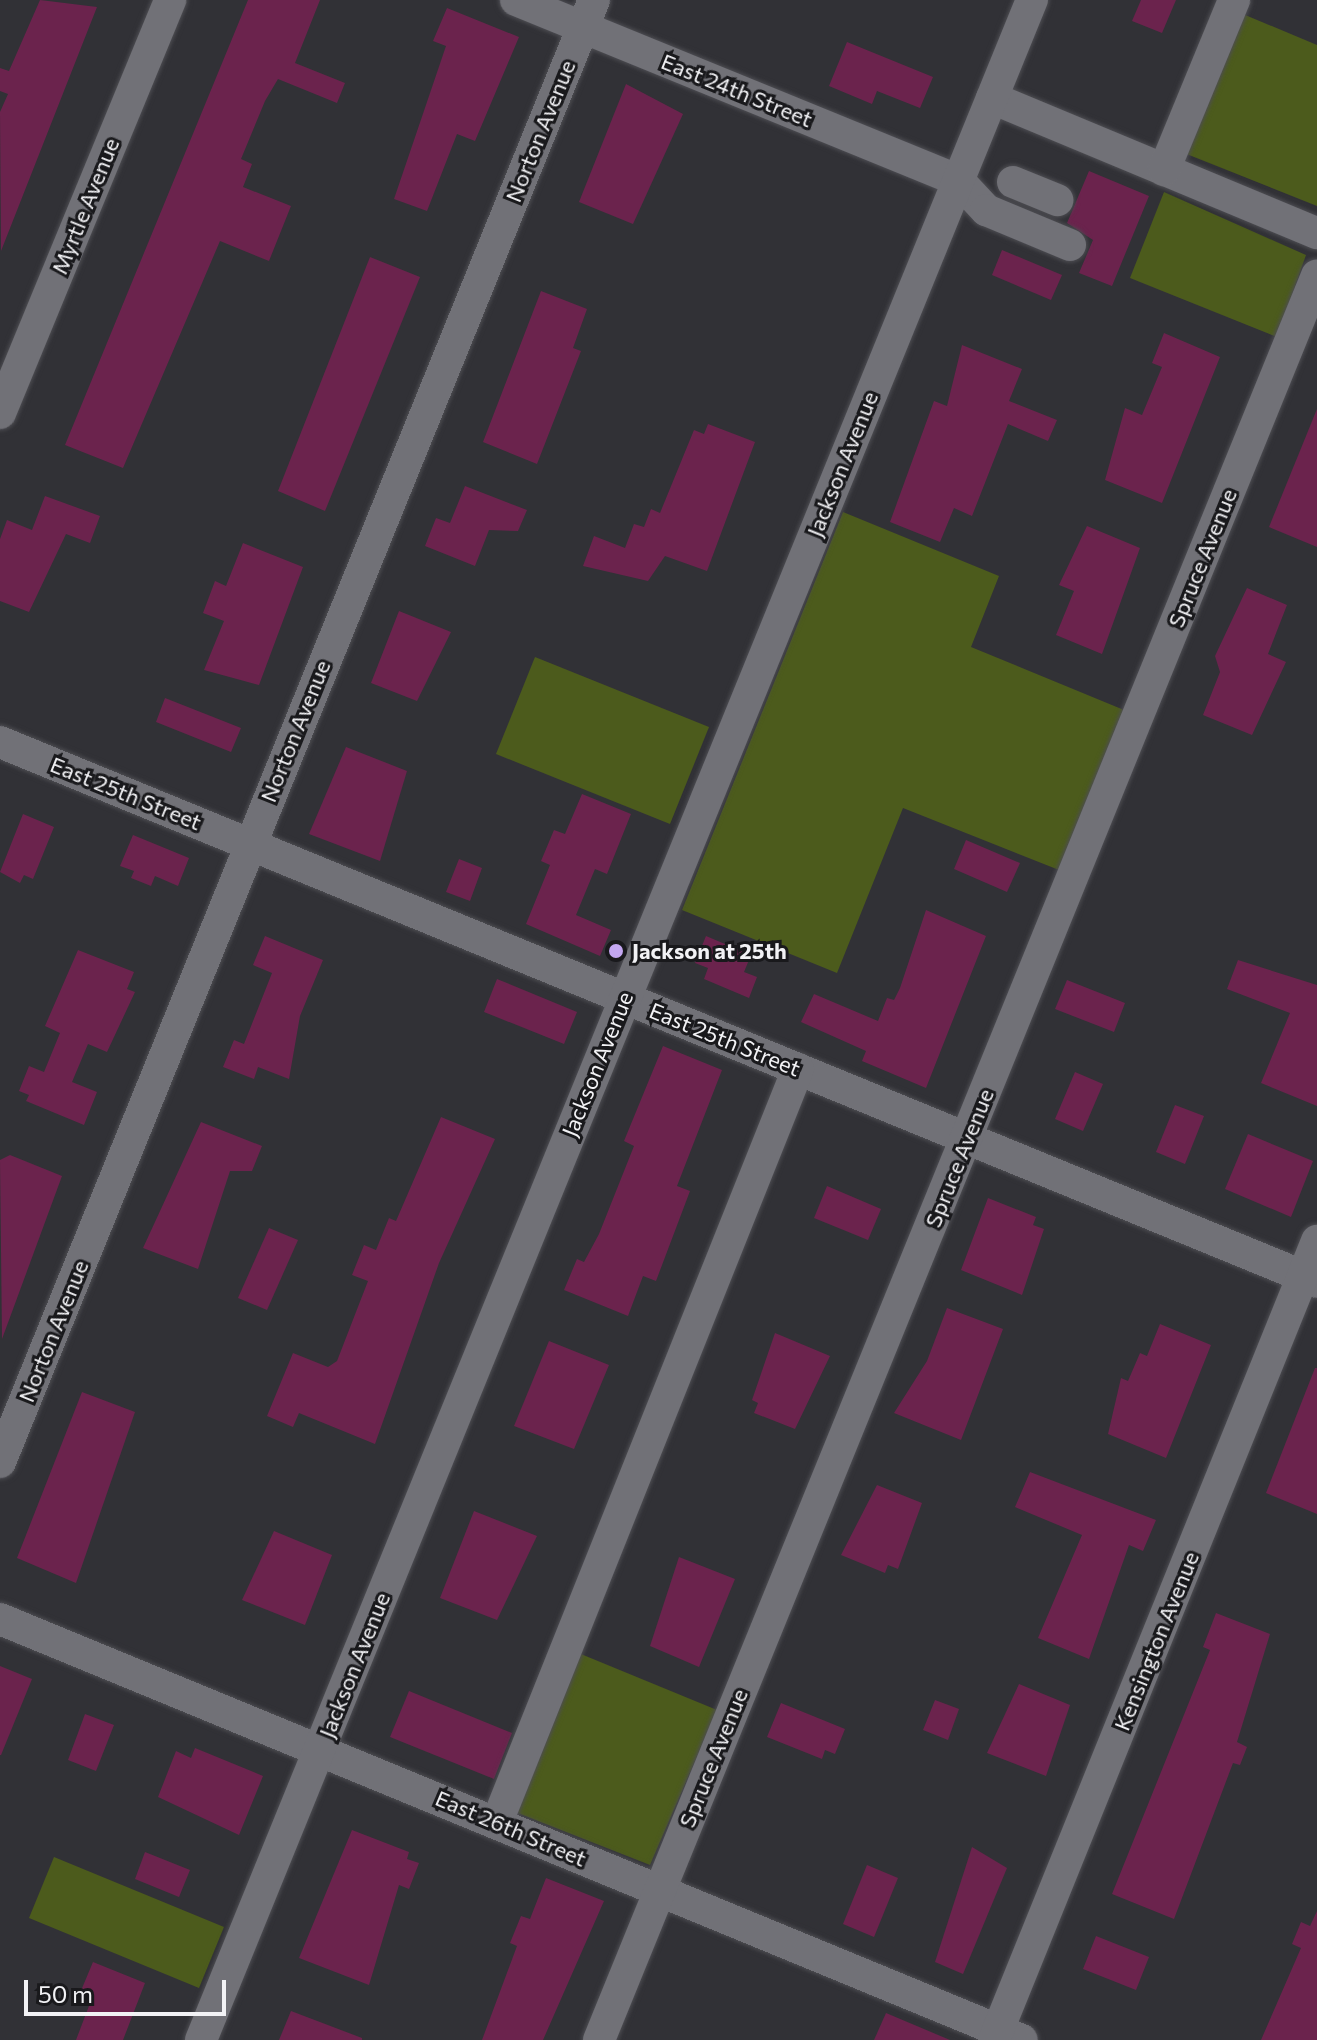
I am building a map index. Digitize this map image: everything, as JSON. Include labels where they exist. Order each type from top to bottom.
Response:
[{"type":"street","name":"Myrtle Avenue","points":[[0,413],[170,0]]},
{"type":"street","name":"East 24th Street","points":[[516,0],[588,14],[959,181]]},
{"type":"street","name":"Jackson Avenue","points":[[201,2040],[1032,0]]},
{"type":"street","points":[[1164,170],[1234,0]]},
{"type":"street","name":"Norton Avenue","points":[[0,1462],[588,14]]},
{"type":"street","points":[[992,98],[1317,233]]},
{"type":"street","points":[[959,181],[986,210],[1070,245]]},
{"type":"street","points":[[1023,226],[1036,191]]},
{"type":"street","name":"Spruce Avenue","points":[[599,2040],[1317,275]]},
{"type":"street","name":"East 25th Street","points":[[0,742],[1310,1279]]},
{"type":"street","points":[[497,1822],[798,1069]]},
{"type":"street","name":"Kensington Avenue","points":[[1005,2037],[1310,1279],[1317,1241]]},
{"type":"street","name":"East 26th Street","points":[[0,1619],[497,1822],[1005,2037]]},
{"type":"green space","points":[[1238,12],[1317,45],[1317,206],[1179,151]]},
{"type":"green space","points":[[1164,192],[1306,255],[1277,337],[1130,278]]},
{"type":"green space","points":[[843,512],[999,576],[971,647],[1124,710],[1059,870],[903,808],[837,973],[682,910]]},
{"type":"green space","points":[[535,657],[709,727],[670,824],[496,754]]},
{"type":"green space","points":[[576,1652],[717,1710],[650,1865],[510,1810]]},
{"type":"green space","points":[[54,1857],[224,1927],[199,1988],[29,1918]]},
{"type":"building","points":[[40,0],[97,7],[1,251],[0,112],[8,94],[0,91],[0,68],[9,71]]},
{"type":"building","points":[[248,0],[320,0],[295,63],[345,83],[337,103],[278,79],[265,101],[241,159],[252,164],[243,187],[291,206],[269,261],[220,241],[123,468],[65,445]]},
{"type":"building","points":[[1141,0],[1176,0],[1162,33],[1132,21]]},
{"type":"building","points":[[447,8],[519,37],[475,141],[457,134],[427,211],[394,199],[446,46],[433,41]]},
{"type":"building","points":[[847,42],[933,77],[920,108],[877,91],[872,104],[829,86]]},
{"type":"building","points":[[626,84],[683,114],[633,224],[579,202]]},
{"type":"building","points":[[1089,171],[1149,196],[1112,286],[1079,273],[1093,240],[1067,223]]},
{"type":"building","points":[[1002,250],[1062,275],[1051,300],[992,275]]},
{"type":"building","points":[[370,257],[420,277],[325,511],[278,491]]},
{"type":"building","points":[[541,291],[587,309],[573,348],[581,351],[537,464],[483,442]]},
{"type":"building","points":[[1164,333],[1220,357],[1162,503],[1105,480],[1125,408],[1142,415],[1162,367],[1152,363]]},
{"type":"building","points":[[962,345],[1022,369],[1009,401],[1057,420],[1048,441],[1008,424],[972,516],[954,508],[940,542],[890,522],[934,401],[947,406]]},
{"type":"building","points":[[1317,409],[1317,547],[1269,527]]},
{"type":"building","points":[[708,424],[755,442],[707,571],[665,556],[648,581],[583,566],[594,536],[625,548],[634,524],[644,527],[651,509],[660,513],[694,430],[704,434]]},
{"type":"building","points":[[465,486],[527,510],[518,531],[489,530],[475,566],[425,546],[436,518],[450,523]]},
{"type":"building","points":[[45,496],[100,516],[90,543],[66,534],[29,612],[0,601],[0,539],[7,520],[32,530]]},
{"type":"building","points":[[1087,526],[1140,548],[1102,654],[1056,635],[1074,591],[1059,585]]},
{"type":"building","points":[[243,543],[303,567],[259,685],[204,670],[224,621],[203,613],[215,581],[226,586]]},
{"type":"building","points":[[1247,588],[1287,605],[1268,654],[1286,662],[1252,735],[1203,715],[1220,672],[1215,656]]},
{"type":"building","points":[[399,611],[451,632],[417,701],[371,683]]},
{"type":"building","points":[[165,698],[241,728],[231,752],[156,722]]},
{"type":"building","points":[[346,747],[407,771],[380,861],[309,834]]},
{"type":"building","points":[[582,794],[631,814],[607,874],[595,869],[576,915],[611,930],[600,956],[526,924],[550,865],[541,861],[554,830],[565,834]]},
{"type":"building","points":[[23,814],[54,827],[33,879],[24,875],[20,883],[0,872]]},
{"type":"building","points":[[133,835],[189,858],[178,886],[155,876],[151,886],[131,878],[134,871],[120,866]]},
{"type":"building","points":[[966,840],[1020,863],[1007,892],[954,869]]},
{"type":"building","points":[[459,859],[482,868],[470,901],[446,892]]},
{"type":"building","points":[[926,910],[986,936],[926,1088],[862,1061],[866,1051],[801,1022],[814,994],[878,1021],[887,998],[894,1000],[900,988]]},
{"type":"building","points":[[265,936],[323,960],[300,1016],[289,1079],[258,1067],[254,1079],[223,1067],[234,1040],[244,1044],[272,973],[253,965]]},
{"type":"building","points":[[706,936],[751,955],[744,972],[757,977],[749,998],[704,979],[708,968],[695,963]]},
{"type":"building","points":[[78,950],[134,972],[127,989],[135,992],[107,1052],[88,1044],[72,1082],[97,1092],[84,1125],[26,1101],[29,1095],[19,1091],[29,1066],[44,1072],[60,1033],[45,1026]]},
{"type":"building","points":[[1238,960],[1317,985],[1317,1106],[1261,1083],[1290,1013],[1227,989]]},
{"type":"building","points":[[497,979],[577,1012],[564,1044],[484,1012]]},
{"type":"building","points":[[1067,980],[1125,1003],[1114,1032],[1055,1009]]},
{"type":"building","points":[[663,1046],[722,1070],[677,1186],[690,1191],[656,1281],[643,1276],[628,1316],[564,1290],[577,1259],[584,1262],[599,1234],[634,1146],[624,1141]]},
{"type":"building","points":[[1075,1072],[1103,1084],[1083,1131],[1055,1119]]},
{"type":"building","points":[[1175,1105],[1204,1116],[1185,1164],[1156,1152]]},
{"type":"building","points":[[441,1117],[495,1139],[439,1263],[375,1444],[299,1413],[293,1427],[267,1416],[293,1353],[328,1367],[337,1361],[368,1281],[352,1275],[364,1245],[376,1250],[389,1218],[396,1221]]},
{"type":"building","points":[[201,1122],[262,1146],[252,1171],[230,1171],[198,1269],[143,1248]]},
{"type":"building","points":[[1248,1134],[1313,1161],[1291,1217],[1225,1189]]},
{"type":"building","points":[[10,1155],[62,1176],[2,1339],[0,1160]]},
{"type":"building","points":[[827,1186],[881,1209],[868,1240],[814,1218]]},
{"type":"building","points":[[988,1198],[1036,1217],[1033,1225],[1044,1229],[1022,1295],[961,1270]]},
{"type":"building","points":[[269,1228],[298,1240],[267,1310],[238,1298]]},
{"type":"building","points":[[947,1308],[1003,1329],[961,1440],[894,1413],[927,1361]]},
{"type":"building","points":[[1160,1324],[1211,1345],[1166,1458],[1108,1434],[1121,1378],[1128,1381],[1140,1353],[1147,1356]]},
{"type":"building","points":[[775,1333],[830,1356],[795,1429],[754,1413],[758,1403],[752,1400]]},
{"type":"building","points":[[549,1341],[609,1365],[574,1449],[514,1426]]},
{"type":"building","points":[[1317,1368],[1317,1514],[1266,1493]]},
{"type":"building","points":[[82,1392],[135,1412],[76,1583],[17,1558]]},
{"type":"building","points":[[1030,1472],[1156,1520],[1143,1551],[1129,1545],[1089,1659],[1038,1638],[1082,1535],[1015,1507]]},
{"type":"building","points":[[877,1485],[922,1503],[898,1569],[888,1565],[885,1573],[841,1555]]},
{"type":"building","points":[[474,1511],[537,1536],[497,1620],[440,1598]]},
{"type":"building","points":[[274,1531],[332,1555],[305,1625],[242,1600]]},
{"type":"building","points":[[679,1557],[735,1579],[699,1667],[650,1646]]},
{"type":"building","points":[[1216,1613],[1270,1634],[1237,1742],[1247,1747],[1240,1765],[1233,1763],[1174,1919],[1112,1894],[1210,1650],[1203,1647]]},
{"type":"building","points":[[0,1666],[32,1679],[1,1755],[0,1755]]},
{"type":"building","points":[[1019,1684],[1070,1705],[1046,1776],[987,1753]]},
{"type":"building","points":[[409,1691],[512,1733],[494,1779],[390,1737]]},
{"type":"building","points":[[935,1700],[959,1709],[948,1740],[923,1730]]},
{"type":"building","points":[[781,1703],[845,1729],[835,1754],[825,1750],[822,1759],[767,1737]]},
{"type":"building","points":[[85,1714],[114,1725],[96,1771],[68,1760]]},
{"type":"building","points":[[195,1748],[263,1776],[239,1835],[158,1797],[176,1751],[191,1758]]},
{"type":"building","points":[[352,1830],[409,1852],[407,1859],[419,1863],[409,1889],[399,1885],[369,1985],[299,1958]]},
{"type":"building","points":[[972,1847],[1007,1868],[963,1974],[935,1962]]},
{"type":"building","points":[[145,1852],[190,1870],[179,1897],[135,1879]]},
{"type":"building","points":[[867,1865],[898,1878],[874,1937],[843,1924]]},
{"type":"building","points":[[546,1878],[604,1901],[543,2040],[482,2040],[517,1946],[510,1943],[521,1916],[530,1919]]},
{"type":"building","points":[[1317,1911],[1317,2040],[1261,2040],[1301,1948],[1292,1944],[1301,1922],[1310,1926]]},
{"type":"building","points":[[1096,1936],[1149,1957],[1136,1990],[1083,1969]]},
{"type":"building","points":[[93,1962],[145,1983],[123,2040],[76,2040],[92,1998],[80,1993]]},
{"type":"building","points":[[291,2011],[362,2038],[362,2040],[279,2040]]},
{"type":"building","points":[[886,2013],[950,2040],[874,2040]]},
{"type":"place","name":"Jackson at 25th","points":[[616,951]]}]
